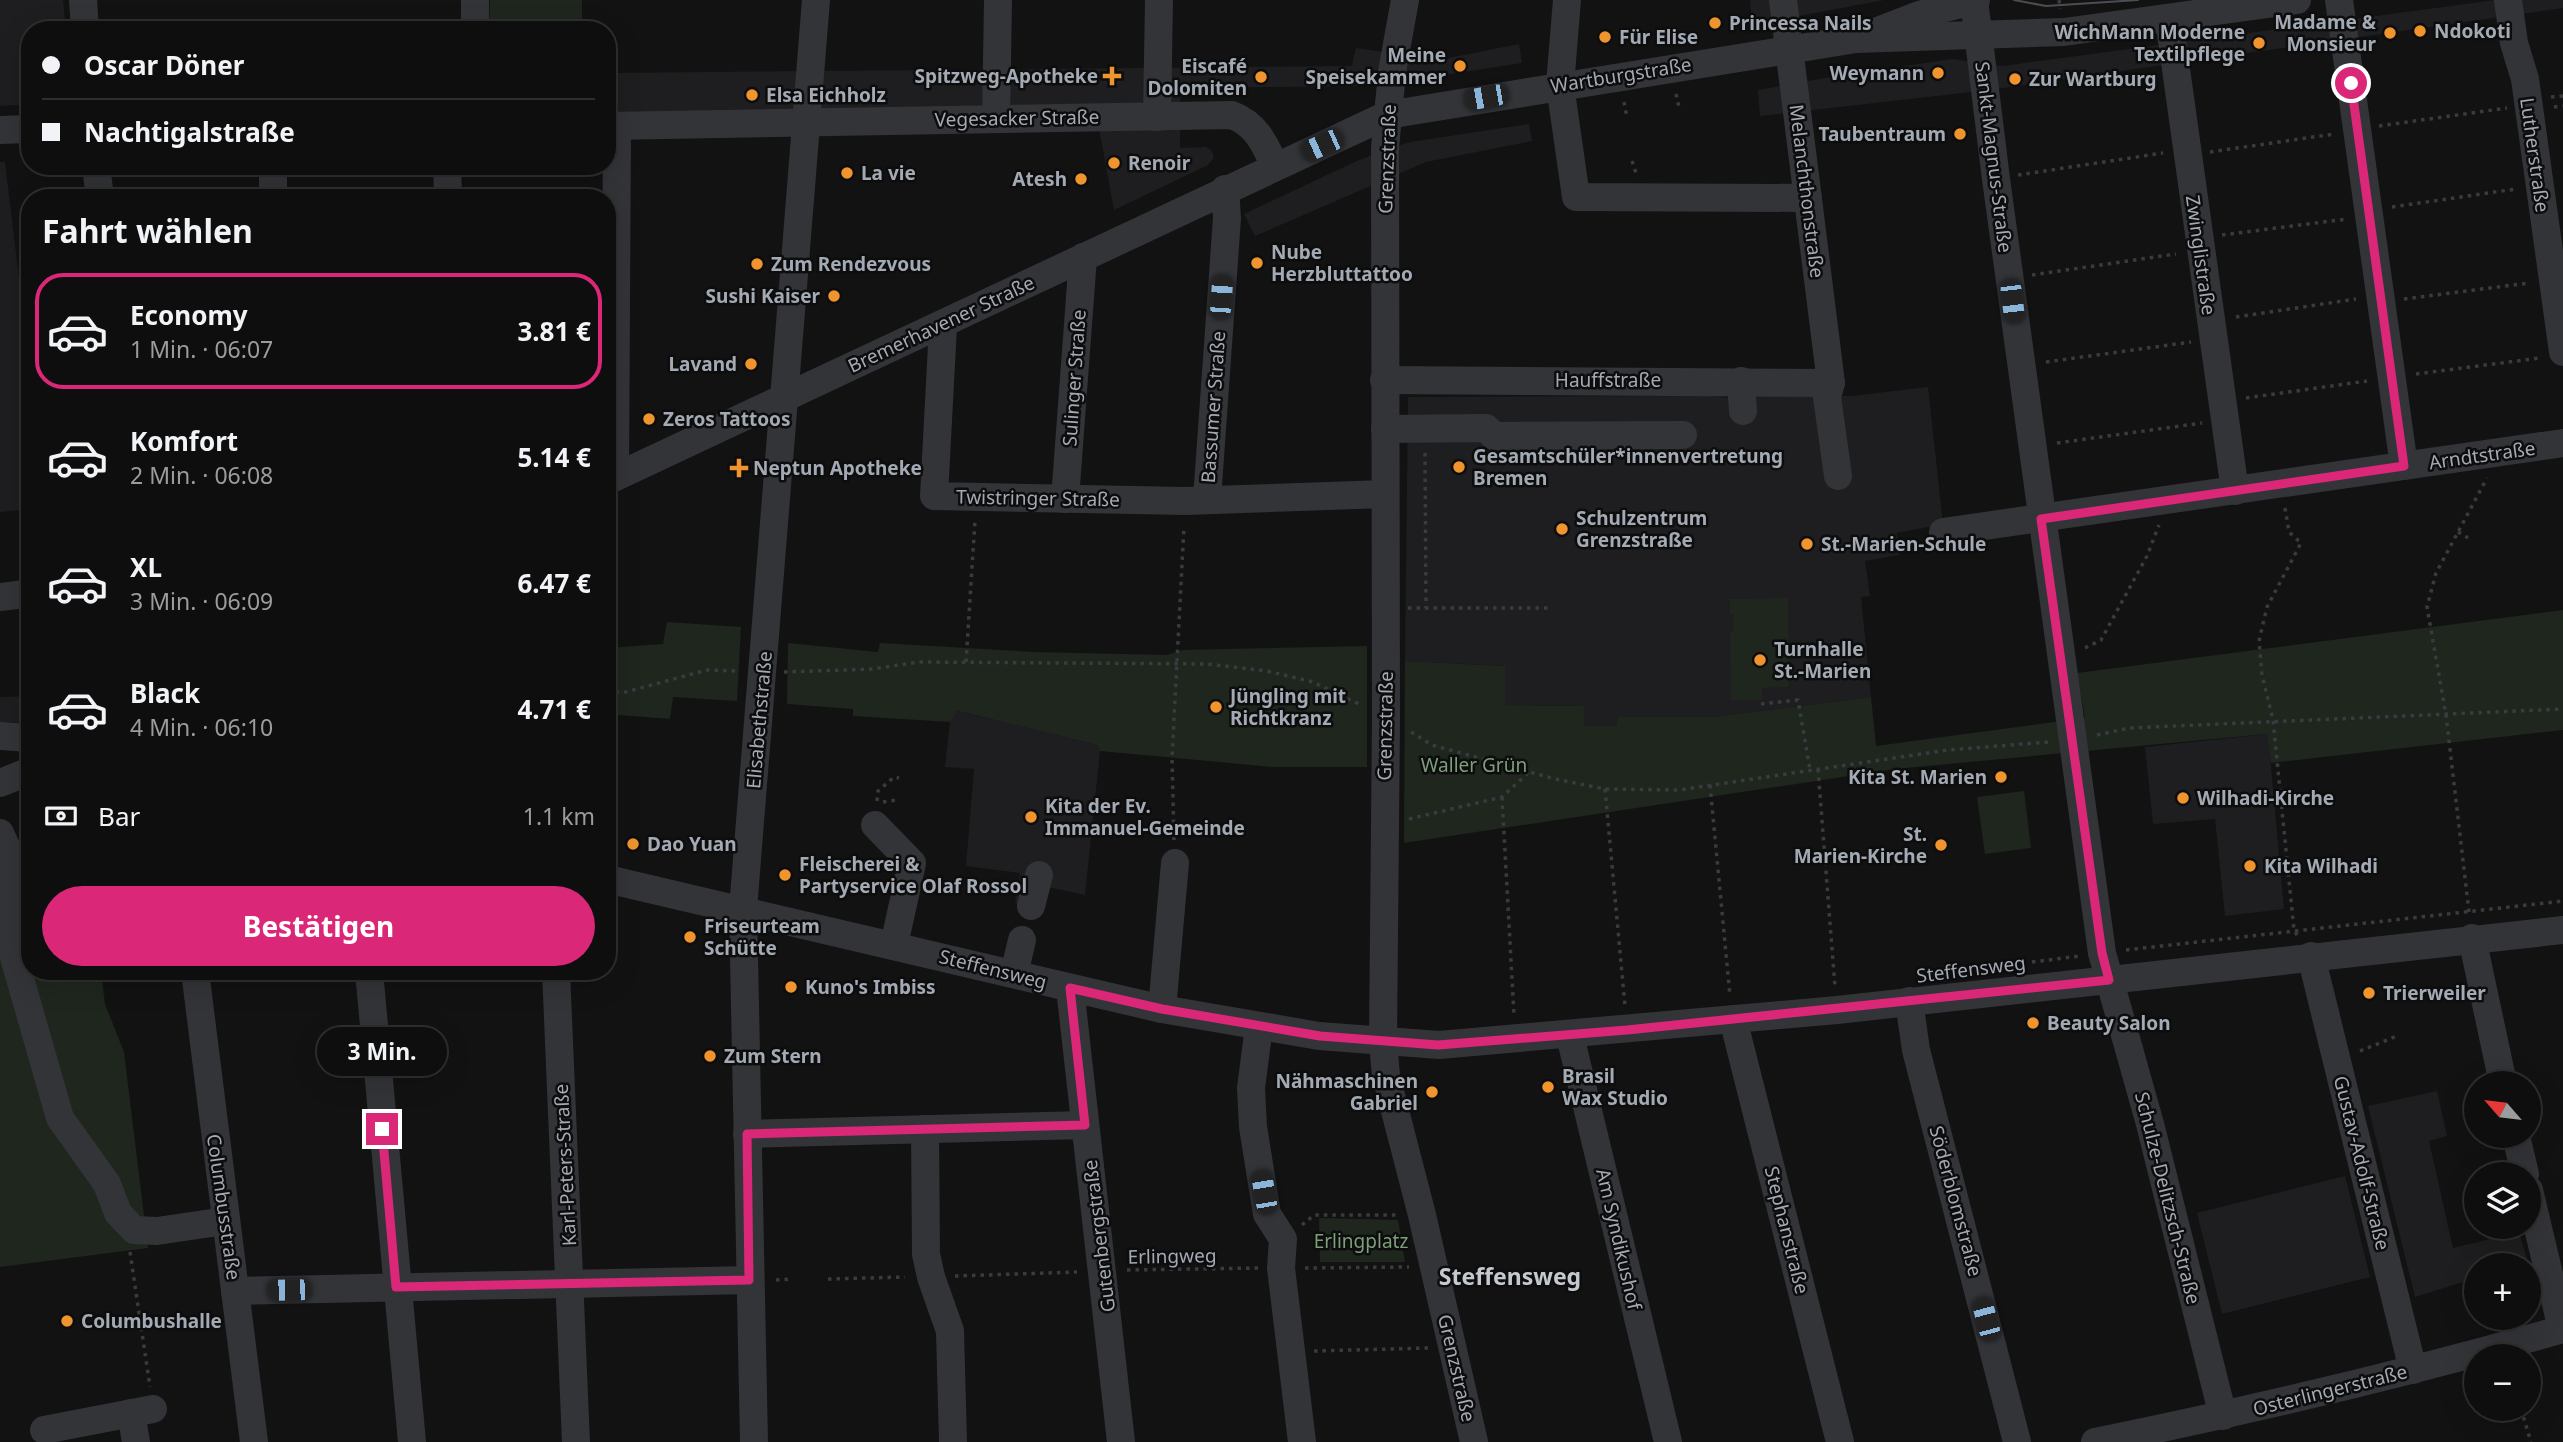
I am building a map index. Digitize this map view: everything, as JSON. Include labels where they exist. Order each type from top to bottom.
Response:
[{"type":"street","points":[[83,0],[84,21]]},
{"type":"street","points":[[475,0],[475,21]]},
{"type":"street","name":"Elisabethstraße","points":[[754,1442],[743,909],[782,397],[816,0]]},
{"type":"street","points":[[996,119],[998,0]]},
{"type":"street","points":[[1157,117],[1159,0]]},
{"type":"street","name":"Grenzstraße","points":[[1405,0],[1387,115],[1383,1042],[1386,1076],[1422,1215],[1474,1442]]},
{"type":"street","points":[[1567,0],[1560,85],[1576,197],[1808,198]]},
{"type":"street","name":"Melanchthonstraße","points":[[1783,0],[1831,383],[1827,397],[1838,476]]},
{"type":"street","name":"Wartburgstraße","points":[[1856,39],[1919,15],[1975,0]]},
{"type":"street","name":"Sankt-Magnus-Straße","points":[[1975,0],[1982,72],[2060,661],[2106,966]]},
{"type":"street","name":"Wartburgstraße","points":[[1387,115],[1856,39],[2064,32],[2297,0]]},
{"type":"street","points":[[2339,0],[2366,129],[2392,293],[2402,376],[2404,466]]},
{"type":"street","name":"Lutherstraße","points":[[2508,0],[2541,106],[2538,186],[2553,279],[2556,354]]},
{"type":"street","name":"Zwinglistraße","points":[[2169,19],[2196,151],[2210,243],[2214,339],[2235,491]]},
{"type":"street","name":"Vegesacker Straße","points":[[616,126],[1232,115],[1250,122],[1263,139],[1275,166]]},
{"type":"street","points":[[1275,166],[1387,115]]},
{"type":"street","points":[[0,130],[21,129]]},
{"type":"street","name":"Bremerhavener Straße","points":[[616,477],[782,397],[943,326],[1275,166]]},
{"type":"street","name":"Bassumer Straße","points":[[1196,500],[1227,218],[1225,189]]},
{"type":"street","name":"Sulinger Straße","points":[[1065,499],[1083,257]]},
{"type":"street","name":"Twistringer Straße","points":[[943,326],[934,496],[1196,500],[1385,494]]},
{"type":"street","name":"Hauffstraße","points":[[1384,380],[1831,383]]},
{"type":"street","points":[[1741,381],[1743,411]]},
{"type":"street","points":[[1385,429],[1486,428],[1494,436],[1683,435]]},
{"type":"street","name":"Arndtstraße","points":[[1943,532],[2563,443]]},
{"type":"street","points":[[0,736],[21,737]]},
{"type":"street","points":[[0,782],[21,774]]},
{"type":"street","points":[[881,812],[912,863],[894,945]]},
{"type":"street","points":[[0,833],[14,863],[13,954],[60,1118],[107,1184],[118,1213],[134,1230],[157,1231],[225,1221]]},
{"type":"street","points":[[1162,1009],[1175,863]]},
{"type":"street","points":[[1031,906],[1038,875]]},
{"type":"street","name":"Steffensweg","points":[[616,881],[1162,1009],[1259,1027],[1383,1042],[1438,1045],[1570,1036],[1625,1012],[1831,994],[1909,1001],[2106,966],[2311,956],[2470,925],[2563,930]]},
{"type":"street","points":[[2470,925],[2500,1071]]},
{"type":"street","points":[[1014,974],[1022,940]]},
{"type":"street","name":"Gustav-Adolf-Straße","points":[[2311,956],[2413,1370]]},
{"type":"street","name":"Schulze-Delitzsch-Straße","points":[[2106,966],[2150,1124],[2223,1416]]},
{"type":"street","name":"Columbusstraße","points":[[196,980],[254,1442]]},
{"type":"street","points":[[370,980],[412,1442]]},
{"type":"street","name":"Karl-Peters-Straße","points":[[556,980],[576,1442]]},
{"type":"street","name":"Gutenbergstraße","points":[[1070,988],[1104,1271],[1121,1442]]},
{"type":"street","name":"Söderblomstraße","points":[[1909,1001],[1916,1050],[2017,1442]]},
{"type":"street","name":"Stephanstraße","points":[[1731,1002],[1840,1442]]},
{"type":"street","points":[[1259,1027],[1251,1088],[1253,1127],[1267,1214],[1283,1239],[1281,1268],[1302,1442]]},
{"type":"street","name":"Am Syndikushof","points":[[1570,1036],[1668,1442]]},
{"type":"street","points":[[747,1134],[1085,1125]]},
{"type":"street","points":[[925,1129],[926,1254],[930,1277],[950,1331],[953,1442]]},
{"type":"street","points":[[2541,1239],[2563,1329]]},
{"type":"street","points":[[235,1291],[749,1280]]},
{"type":"street","name":"Osterlingerstraße","points":[[2095,1442],[2223,1416],[2413,1370],[2563,1329]]},
{"type":"street","points":[[44,1430],[142,1411],[136,1442]]},
{"type":"path","points":[[2025,174],[2541,106],[2563,106]]},
{"type":"path","points":[[2039,274],[2538,186]]},
{"type":"path","points":[[2232,309],[2233,318],[2392,293],[2404,299],[2553,279]]},
{"type":"path","points":[[2051,361],[2214,339]]},
{"type":"path","points":[[2243,398],[2556,354]]},
{"type":"path","points":[[2070,442],[2225,420]]},
{"type":"path","points":[[1424,428],[1426,608]]},
{"type":"path","points":[[2470,925],[2446,715],[2427,607],[2436,573],[2501,452]]},
{"type":"path","points":[[2281,484],[2288,532],[2301,543],[2267,607],[2259,640],[2262,675],[2273,720],[2294,930]]},
{"type":"path","points":[[965,662],[977,497]]},
{"type":"path","points":[[1175,863],[1172,758],[1176,665],[1196,500]]},
{"type":"path","points":[[2060,661],[2101,640],[2132,582],[2169,500]]},
{"type":"path","points":[[2458,532],[2468,538]]},
{"type":"path","points":[[2294,558],[2300,561]]},
{"type":"path","points":[[2132,582],[2138,585]]},
{"type":"path","points":[[1385,608],[1552,608]]},
{"type":"path","points":[[616,693],[707,670],[873,669],[920,662],[1207,664],[1267,671],[1313,682],[1386,717],[1432,745],[1529,772],[1605,789],[1679,790],[1948,750],[2074,740],[2129,728],[2563,709]]},
{"type":"path","points":[[1761,704],[1798,701],[1810,770]]},
{"type":"path","points":[[1818,769],[1831,994]]},
{"type":"path","points":[[1383,824],[1462,809],[1502,797],[1529,772]]},
{"type":"path","points":[[897,800],[881,812],[878,791],[894,777],[899,778]]},
{"type":"path","points":[[1710,785],[1731,1002]]},
{"type":"path","points":[[1605,789],[1625,1012]]},
{"type":"path","points":[[1500,1016],[1514,1016],[1502,797]]},
{"type":"path","name":"Steffensweg","points":[[2022,963],[2106,966],[2294,930],[2470,925],[2563,901]]},
{"type":"path","points":[[2336,1058],[2381,1045],[2396,1037]]},
{"type":"path","points":[[1283,1239],[1314,1215],[1422,1215]]},
{"type":"path","points":[[134,1230],[130,1250],[142,1411]]},
{"type":"path","name":"Erlingweg","points":[[828,1279],[1104,1271],[1432,1267]]},
{"type":"path","points":[[1291,1352],[1452,1348]]},
{"type":"path","points":[[2525,1421],[2531,1442]]},
{"type":"shaded area","points":[[0,0],[63,0],[65,21],[21,21],[21,105],[0,106]]},
{"type":"shaded area","points":[[1750,0],[1884,0],[1752,25]]},
{"type":"shaded area","points":[[2496,0],[2563,0],[2563,8],[1989,90],[1760,116],[1758,90],[1819,79],[1952,59],[2003,66]]},
{"type":"shaded area","points":[[1519,44],[1522,63],[1372,86],[1180,88],[1180,148],[1206,147],[1212,151],[1214,158],[1208,165],[1114,210],[1098,123],[616,131],[616,73],[1352,66],[1356,48],[1439,60]]},
{"type":"shaded area","points":[[1529,124],[1532,141],[1426,162],[1255,236],[1244,214],[1359,160],[1410,142]]},
{"type":"shaded area","points":[[0,162],[5,162],[21,296],[21,510],[0,512]]},
{"type":"shaded area","name":"Schulzentrum Grenzstraße","points":[[1928,387],[1943,524],[1897,533],[1899,555],[1865,561],[1870,596],[1861,597],[1871,697],[1711,717],[1618,717],[1618,726],[1584,726],[1583,706],[1505,705],[1505,666],[1405,661],[1408,397],[1711,396],[1739,399],[1748,394],[1852,396]]},
{"type":"shaded area","points":[[21,696],[21,723],[0,722],[0,697]]},
{"type":"shaded area","name":"Kita der Ev. Immanuel-Gemeinde","points":[[957,711],[1097,745],[1100,751],[1085,895],[1043,886],[1038,908],[1015,903],[1020,873],[966,866],[974,769],[945,767],[950,722]]},
{"type":"shaded area","name":"Kita Wilhadi","points":[[2268,734],[2284,909],[2225,916],[2215,819],[2153,824],[2145,747]]},
{"type":"shaded area","points":[[2437,1091],[2447,1136],[2429,1141],[2453,1248],[2490,1239],[2521,1239],[2525,1253],[2464,1253],[2464,1282],[2415,1297],[2368,1106]]},
{"type":"shaded area","points":[[2345,1176],[2370,1277],[2222,1314],[2197,1213]]},
{"type":"green space","points":[[490,0],[582,0],[582,21],[489,21]]},
{"type":"green space","name":"Turnhalle St.-Marien","points":[[1788,598],[1789,687],[1762,688],[1762,700],[1731,700],[1730,633],[1733,632],[1734,615],[1730,614],[1730,599]]},
{"type":"green space","name":"Waller Grün","points":[[2563,610],[2563,730],[2271,763],[2267,734],[1895,769],[1404,843],[1405,661],[1505,666],[1505,705],[1584,706],[1584,726],[1617,726],[1618,717],[1711,717],[1871,697],[1876,746],[2085,718],[2077,673]]},
{"type":"green space","points":[[667,622],[741,627],[737,701],[673,697],[670,719],[616,715],[616,647],[663,644]]},
{"type":"green space","name":"Waller Grün","points":[[788,643],[878,652],[880,643],[1033,652],[1167,655],[1183,650],[1367,646],[1367,767],[1273,767],[1100,751],[1097,745],[958,711],[950,722],[853,716],[853,709],[787,704]]},
{"type":"green space","points":[[2024,791],[2031,848],[1985,854],[1977,797]]},
{"type":"green space","points":[[5,819],[21,854],[21,980],[102,980],[105,1004],[124,1052],[148,1248],[0,1267],[0,821]]},
{"type":"green space","name":"Erlingplatz","points":[[1319,1218],[1398,1220],[1405,1262],[1320,1262]]},
{"type":"tram line","points":[[2014,0],[2046,6],[2138,0]]},
{"type":"place","name":"Princessa Nails","points":[[1715,23]]},
{"type":"place","name":"Ndokoti","points":[[2420,31]]},
{"type":"place","name":"Madame & Monsieur","points":[[2390,33]]},
{"type":"place","name":"Für Elise","points":[[1605,37]]},
{"type":"place","name":"WichMann Moderne Textilpflege","points":[[2259,43]]},
{"type":"place","name":"Meine Speisekammer","points":[[1460,66]]},
{"type":"place","name":"Weymann","points":[[1938,73]]},
{"type":"place","name":"Spitzweg-Apotheke","points":[[1112,76]]},
{"type":"place","name":"Eiscafé Dolomiten","points":[[1261,77]]},
{"type":"place","name":"Zur Wartburg","points":[[2015,79]]},
{"type":"place","name":"Elsa Eichholz","points":[[752,95]]},
{"type":"place","name":"Taubentraum","points":[[1960,134]]},
{"type":"place","name":"Renoir","points":[[1114,163]]},
{"type":"place","name":"La vie","points":[[847,173]]},
{"type":"place","name":"Atesh","points":[[1081,179]]},
{"type":"place","name":"Nube Herzbluttattoo","points":[[1257,263]]},
{"type":"place","name":"Zum Rendezvous","points":[[757,264]]},
{"type":"place","name":"Sushi Kaiser","points":[[834,296]]},
{"type":"place","name":"Lavand","points":[[751,364]]},
{"type":"place","name":"Zeros Tattoos","points":[[649,419]]},
{"type":"place","name":"Gesamtschüler*innenvertretung Bremen","points":[[1459,467]]},
{"type":"place","name":"Neptun Apotheke","points":[[739,468]]},
{"type":"place","name":"Schulzentrum Grenzstraße","points":[[1562,529]]},
{"type":"place","name":"St.-Marien-Schule","points":[[1807,544]]},
{"type":"place","name":"Turnhalle St.-Marien","points":[[1760,660]]},
{"type":"place","name":"Jüngling mit Richtkranz","points":[[1216,707]]},
{"type":"place","name":"Kita St. Marien","points":[[2001,777]]},
{"type":"place","name":"Wilhadi-Kirche","points":[[2183,798]]},
{"type":"place","name":"Kita der Ev. Immanuel-Gemeinde","points":[[1031,817]]},
{"type":"place","name":"Dao Yuan","points":[[633,844]]},
{"type":"place","name":"St. Marien-Kirche","points":[[1941,845]]},
{"type":"place","name":"Kita Wilhadi","points":[[2250,866]]},
{"type":"place","name":"Fleischerei & Partyservice Olaf Rossol","points":[[785,875]]},
{"type":"place","name":"Friseurteam Schütte","points":[[690,937]]},
{"type":"place","name":"Kuno's Imbiss","points":[[791,987]]},
{"type":"place","name":"Trierweiler","points":[[2369,993]]},
{"type":"place","name":"Beauty Salon","points":[[2033,1023]]},
{"type":"place","name":"Zum Stern","points":[[710,1056]]},
{"type":"place","name":"Brasil Wax Studio","points":[[1548,1087]]},
{"type":"place","name":"Nähmaschinen Gabriel","points":[[1432,1092]]},
{"type":"place","name":"Columbushalle","points":[[67,1321]]},
{"type":"district","name":"Steffensweg","points":[[1510,1276]]},
{"type":"route","points":[[382,1129],[396,1287],[749,1280],[747,1134],[1085,1125],[1070,988],[1259,1027],[1320,1036],[1438,1045],[1516,1041],[2109,980],[2102,953],[2041,519],[2404,466],[2351,83]]}]
